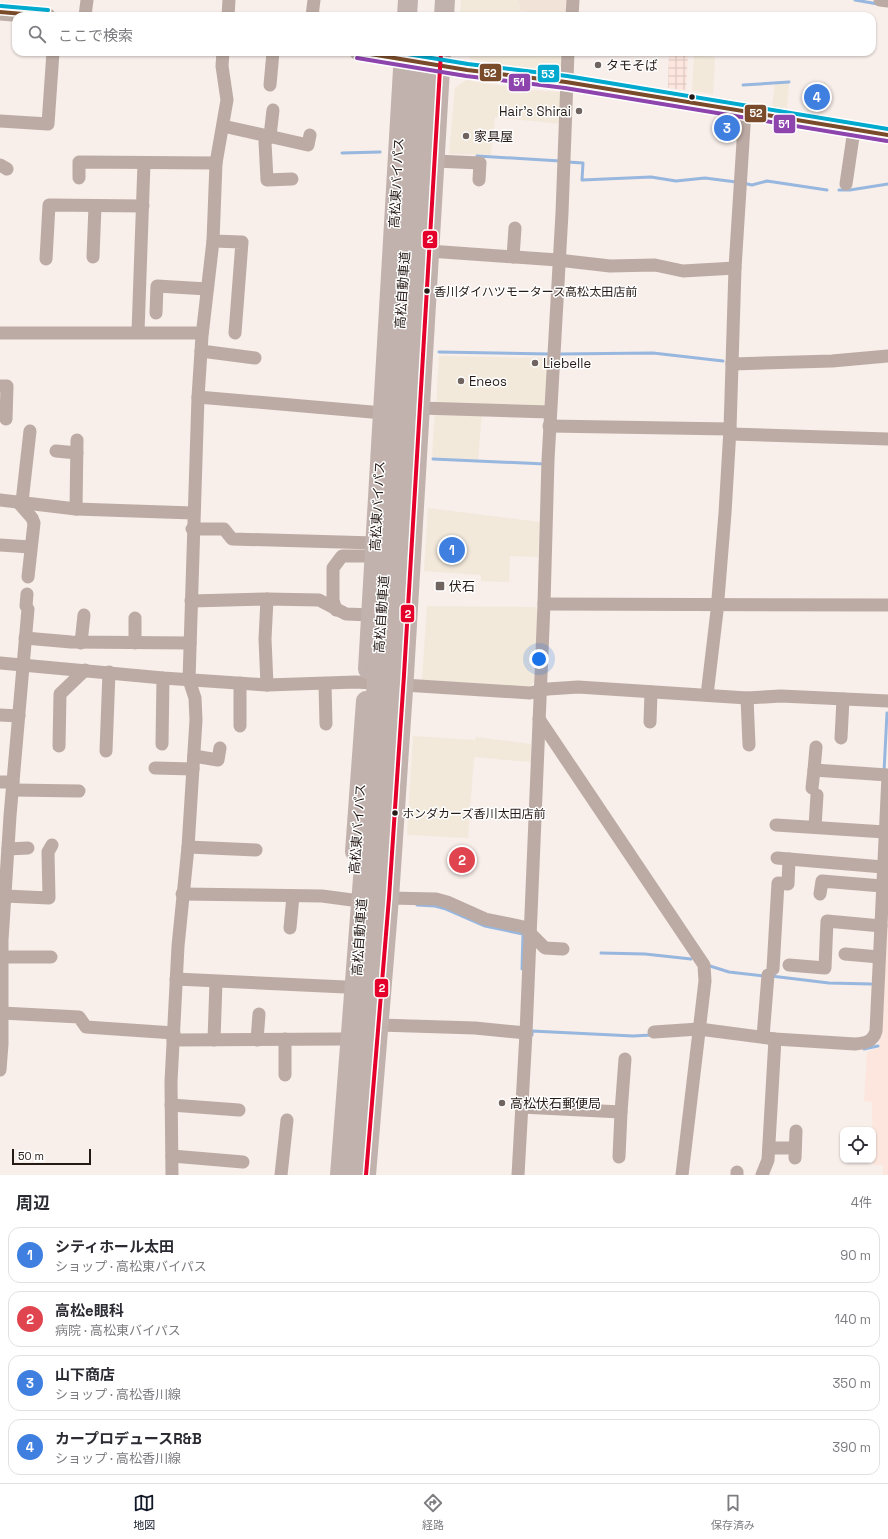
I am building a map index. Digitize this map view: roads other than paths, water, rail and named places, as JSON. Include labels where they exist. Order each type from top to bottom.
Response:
[{"type":"highway","points":[[407,12],[408,0]]},
{"type":"highway","points":[[419,12],[420,0]]},
{"type":"highway","points":[[434,0],[434,12]]},
{"type":"highway","points":[[444,12],[445,0]]},
{"type":"highway","name":"高松東バイパス","points":[[331,1175],[367,683],[383,413],[408,56]]},
{"type":"highway","name":"高松自動車道","points":[[340,1175],[370,788],[408,56]]},
{"type":"highway","points":[[366,1175],[389,898],[404,686],[435,161],[438,56]]},
{"type":"highway","name":"高松自動車道","points":[[356,1175],[387,766],[416,333],[438,56]]},
{"type":"main road","points":[[0,12],[12,13]]},
{"type":"main road","points":[[438,56],[566,82],[745,110],[888,135]]},
{"type":"street","points":[[86,12],[87,0]]},
{"type":"street","points":[[228,12],[229,0]]},
{"type":"street","points":[[312,12],[314,0]]},
{"type":"street","points":[[572,12],[573,0]]},
{"type":"street","points":[[880,0],[888,1]]},
{"type":"street","points":[[0,121],[48,124],[53,56]]},
{"type":"street","points":[[172,1175],[171,1105],[173,1036],[182,894],[188,847],[194,756],[194,698],[188,680],[192,513],[202,333],[213,240],[216,163],[227,100],[222,56]]},
{"type":"street","points":[[270,85],[273,56]]},
{"type":"street","points":[[518,1175],[526,1033],[544,604],[549,426],[562,213],[568,56]]},
{"type":"street","points":[[273,110],[270,136],[266,142],[267,180],[292,179]]},
{"type":"street","points":[[707,696],[717,604],[730,432],[735,268],[745,110]]},
{"type":"street","points":[[223,126],[308,145],[310,135]]},
{"type":"street","points":[[846,184],[854,130]]},
{"type":"street","points":[[435,161],[480,163],[479,180]]},
{"type":"street","points":[[79,178],[79,162],[216,163]]},
{"type":"street","points":[[138,332],[144,163]]},
{"type":"street","points":[[46,259],[49,205],[143,206]]},
{"type":"street","points":[[93,257],[94,206]]},
{"type":"street","points":[[513,257],[515,228]]},
{"type":"street","points":[[213,240],[242,242],[235,333]]},
{"type":"street","points":[[429,251],[558,260],[614,266],[655,265],[683,271],[735,268]]},
{"type":"street","points":[[156,313],[157,286],[207,288]]},
{"type":"street","points":[[0,332],[202,333]]},
{"type":"street","points":[[201,350],[255,358]]},
{"type":"street","points":[[732,364],[832,361],[888,356]]},
{"type":"street","points":[[0,386],[7,386],[6,419]]},
{"type":"street","points":[[198,397],[383,413]]},
{"type":"street","points":[[420,408],[550,412]]},
{"type":"street","points":[[549,426],[888,439]]},
{"type":"street","points":[[28,577],[30,547],[34,523],[20,502],[30,432]]},
{"type":"street","points":[[56,451],[77,447],[76,509]]},
{"type":"street","points":[[0,500],[76,509],[192,513]]},
{"type":"street","points":[[192,529],[224,529],[232,539],[375,549]]},
{"type":"street","points":[[0,545],[30,547]]},
{"type":"street","points":[[336,610],[333,600],[334,568],[336,563],[342,556],[375,549]]},
{"type":"street","points":[[0,1070],[2,957],[8,849],[5,812],[13,786],[25,638],[27,594]]},
{"type":"street","points":[[191,601],[267,599],[319,600],[346,614],[371,615]]},
{"type":"street","points":[[267,599],[265,639],[267,685]]},
{"type":"street","points":[[544,604],[888,605]]},
{"type":"street","points":[[81,643],[84,614]]},
{"type":"street","points":[[135,618],[135,643]]},
{"type":"street","points":[[25,638],[81,643],[190,643]]},
{"type":"street","points":[[0,663],[163,678],[267,685],[367,683],[530,693],[578,687],[747,698],[781,696],[888,701]]},
{"type":"street","points":[[59,746],[60,694],[85,670]]},
{"type":"street","points":[[106,750],[109,672]]},
{"type":"street","points":[[158,739],[163,678]]},
{"type":"street","points":[[240,683],[240,726]]},
{"type":"street","points":[[325,684],[326,724]]},
{"type":"street","points":[[650,722],[651,692]]},
{"type":"street","points":[[747,698],[749,745]]},
{"type":"street","points":[[841,738],[843,699]]},
{"type":"street","points":[[0,715],[19,716]]},
{"type":"street","points":[[539,719],[704,965],[704,981],[699,1029],[682,1175]]},
{"type":"street","points":[[815,827],[814,770],[816,747]]},
{"type":"street","points":[[194,756],[218,760],[220,748]]},
{"type":"street","points":[[155,768],[193,769]]},
{"type":"street","points":[[654,1032],[699,1029],[769,1038],[855,1044],[866,1043],[873,1039],[876,1031],[879,957],[883,922],[882,886],[888,775],[814,770]]},
{"type":"street","points":[[0,782],[13,786],[79,791]]},
{"type":"street","points":[[776,825],[885,832]]},
{"type":"street","points":[[5,896],[49,898],[48,852],[52,845]]},
{"type":"street","points":[[188,847],[256,850]]},
{"type":"street","points":[[8,849],[28,848]]},
{"type":"street","points":[[762,1175],[768,1160],[769,1148],[769,1038],[771,972],[778,883],[788,884],[783,858],[883,867]]},
{"type":"street","points":[[820,894],[822,881],[882,886]]},
{"type":"street","points":[[182,894],[210,896],[262,894],[322,896],[352,900]]},
{"type":"street","points":[[290,928],[293,896]]},
{"type":"street","points":[[389,898],[436,899],[447,902],[485,919],[524,927],[530,931],[545,948],[563,949]]},
{"type":"street","points":[[789,965],[825,968],[827,921],[883,922]]},
{"type":"street","points":[[845,954],[879,957]]},
{"type":"street","points":[[2,957],[51,957]]},
{"type":"street","points":[[176,979],[345,987]]},
{"type":"street","points":[[214,1040],[216,982]]},
{"type":"street","points":[[2,1008],[78,1017],[86,1027],[214,1040],[341,1039]]},
{"type":"street","points":[[257,1040],[259,1014]]},
{"type":"street","points":[[379,1025],[475,1028],[526,1033]]},
{"type":"street","points":[[285,1040],[285,1075]]},
{"type":"street","points":[[619,1157],[625,1059]]},
{"type":"street","points":[[171,1105],[239,1110]]},
{"type":"street","points":[[521,1107],[621,1112]]},
{"type":"street","points":[[281,1175],[287,1120]]},
{"type":"street","points":[[769,1148],[795,1153],[796,1131]]},
{"type":"street","points":[[172,1156],[243,1162]]},
{"type":"waterway","points":[[855,0],[878,4]]},
{"type":"waterway","points":[[743,85],[789,82]]},
{"type":"waterway","points":[[342,153],[380,152]]},
{"type":"waterway","points":[[477,156],[560,161]]},
{"type":"waterway","points":[[567,162],[583,163],[582,180],[651,177],[676,181],[705,178],[736,182]]},
{"type":"waterway","points":[[743,183],[752,185],[767,181],[827,190]]},
{"type":"waterway","points":[[839,190],[850,190],[888,184]]},
{"type":"waterway","points":[[439,352],[550,354]]},
{"type":"waterway","points":[[559,354],[653,353],[723,361]]},
{"type":"waterway","points":[[433,459],[545,464]]},
{"type":"waterway","points":[[884,772],[887,713]]},
{"type":"waterway","points":[[417,905],[435,906],[446,909],[485,926],[523,934],[522,969]]},
{"type":"waterway","points":[[601,953],[645,954],[691,959]]},
{"type":"waterway","points":[[710,966],[729,972],[765,976]]},
{"type":"waterway","points":[[771,976],[829,983],[871,984]]},
{"type":"waterway","points":[[532,1035],[532,1031],[633,1036],[652,1035]]},
{"type":"waterway","points":[[864,1049],[878,1046]]},
{"type":"place","name":"タモそば","points":[[598,65]]},
{"type":"place","name":"カープロデュースR&B","points":[[817,97]]},
{"type":"place","name":"Hair’s Shirai","points":[[579,111]]},
{"type":"place","name":"山下商店","points":[[727,128]]},
{"type":"place","name":"家具屋","points":[[466,136]]},
{"type":"place","name":"香川ダイハツモータース高松太田店前","points":[[427,291]]},
{"type":"place","name":"Liebelle","points":[[535,363]]},
{"type":"place","name":"Eneos","points":[[461,381]]},
{"type":"place","name":"シティホール太田","points":[[452,550]]},
{"type":"place","name":"伏石","points":[[440,586]]},
{"type":"place","name":"ホンダカーズ香川太田店前","points":[[395,813]]},
{"type":"place","name":"高松e眼科","points":[[462,860]]},
{"type":"place","name":"高松伏石郵便局","points":[[502,1103]]}]
